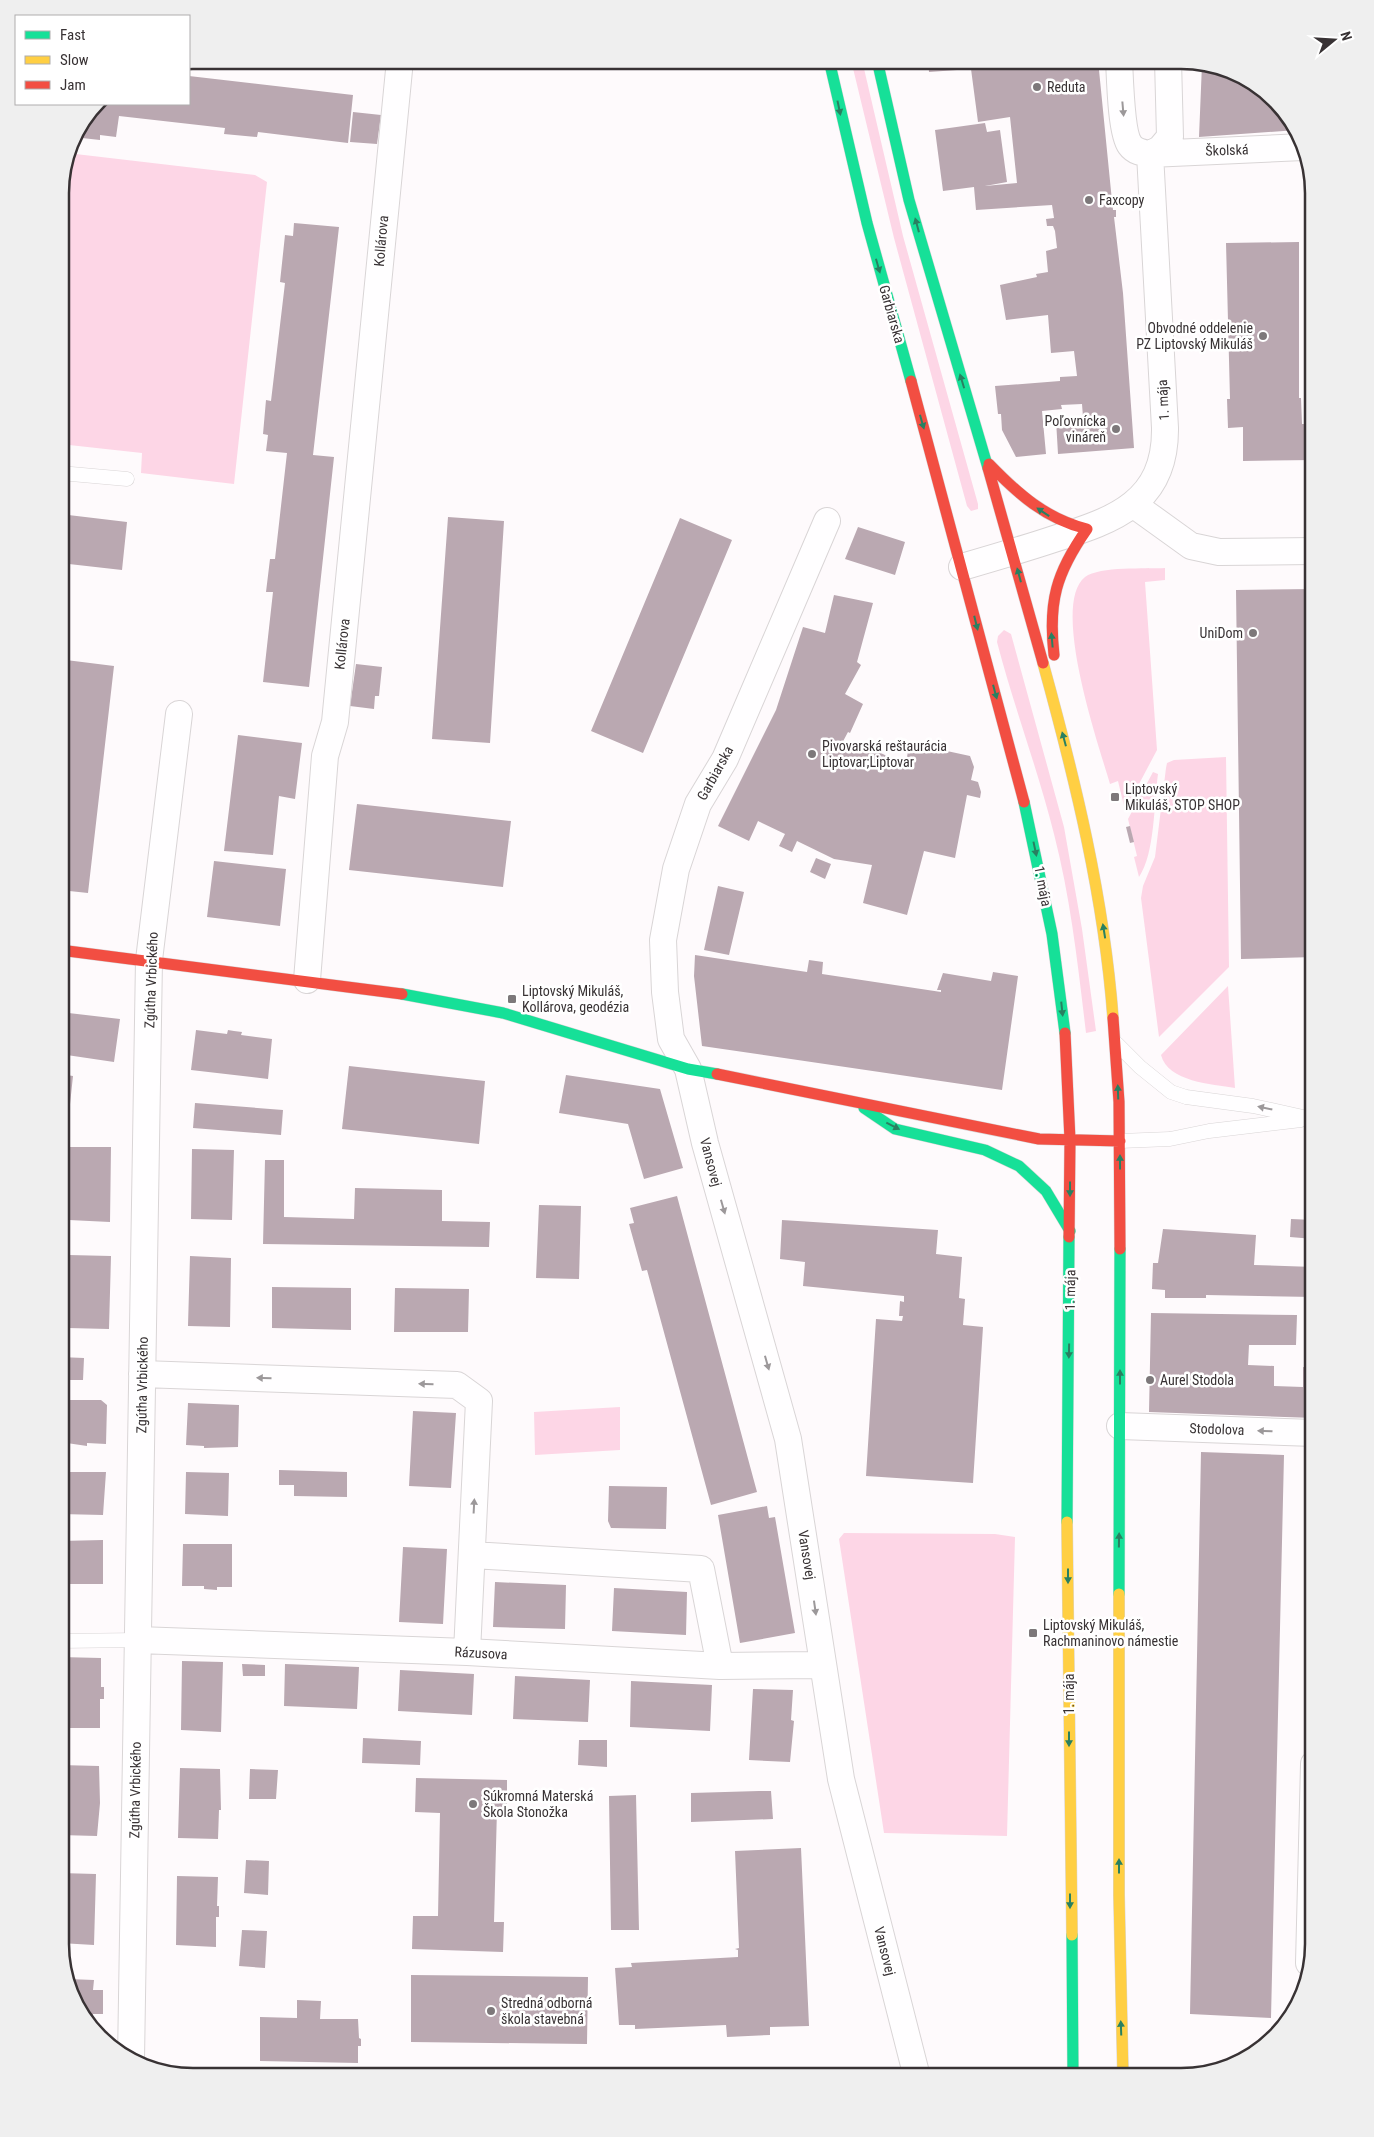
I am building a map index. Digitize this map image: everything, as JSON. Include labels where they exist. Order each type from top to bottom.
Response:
[{"type":"main road","name":"Garbiarska","points":[[831,69],[867,223],[962,566]]},
{"type":"main road","points":[[878,69],[898,155],[930,273],[986,461],[1055,706],[1091,851],[1107,954],[1116,1043],[1120,1141],[1120,1426],[1117,1694],[1119,1977],[1123,2068]]},
{"type":"main road","points":[[986,461],[1016,492],[1049,516],[1065,525],[1087,529],[1065,560],[1054,591],[1051,622],[1057,678],[1055,706]]},
{"type":"main road","name":"1. mája","points":[[962,566],[1032,833],[1052,934],[1067,1048],[1070,1140],[1067,1491],[1073,2068]]},
{"type":"main road","points":[[69,951],[384,990],[503,1013],[688,1069],[852,1100],[1030,1138],[1120,1141]]},
{"type":"main road","points":[[852,1100],[895,1129],[988,1150],[1017,1164],[1028,1171],[1048,1191],[1070,1231]]},
{"type":"street","name":"Kollárova","points":[[307,980],[325,756],[334,722],[399,69]]},
{"type":"street","points":[[1120,69],[1128,142],[1135,150],[1150,154],[1160,149],[1170,137],[1168,69]]},
{"type":"street","name":"Školská","points":[[1150,154],[1296,147]]},
{"type":"street","name":"1. mája","points":[[962,566],[1087,529],[1115,518],[1134,505],[1154,481],[1165,449],[1150,154]]},
{"type":"street","points":[[1134,505],[1191,546],[1219,552],[1305,551]]},
{"type":"street","name":"Garbiarska","points":[[671,1040],[665,992],[663,940],[676,869],[698,804],[725,759],[827,521]]},
{"type":"street","name":"Zgútha Vrbického","points":[[131,2051],[149,960],[179,714]]},
{"type":"street","name":"Vansovej","points":[[671,1040],[688,1069],[705,1143],[788,1439],[841,1780],[915,2068]]},
{"type":"street","points":[[142,1374],[457,1385],[479,1401],[466,1652]]},
{"type":"street","name":"Stodolova","points":[[1120,1426],[1305,1433]]},
{"type":"street","points":[[472,1554],[701,1568],[720,1666]]},
{"type":"street","name":"Rázusova","points":[[138,1640],[466,1652],[720,1666],[823,1665]]},
{"type":"lane","points":[[69,474],[127,480]]},
{"type":"lane","points":[[1116,1043],[1140,1067],[1171,1092],[1186,1097],[1253,1106],[1305,1117]]},
{"type":"lane","points":[[1120,1141],[1170,1139],[1226,1128],[1305,1120]]},
{"type":"lane","points":[[69,1641],[138,1640]]},
{"type":"shaded area","points":[[853,69],[864,69],[903,236],[978,509],[971,511],[967,506],[894,238]]},
{"type":"shaded area","points":[[75,154],[255,175],[267,182],[234,484],[141,473],[142,453],[69,445],[69,184]]},
{"type":"shaded area","points":[[1135,568],[1165,568],[1165,580],[1145,582],[1157,750],[1130,801],[1124,806],[1118,781],[1110,784],[1080,677],[1073,616],[1076,592],[1085,577],[1092,573]]},
{"type":"shaded area","points":[[1004,630],[1011,634],[1064,827],[1082,929],[1096,1031],[1086,1033],[1073,933],[1060,859],[1048,810],[997,642],[998,636]]},
{"type":"shaded area","points":[[1226,757],[1229,967],[1159,1037],[1141,898],[1143,886],[1155,857],[1167,763],[1174,760]]},
{"type":"shaded area","points":[[1153,772],[1158,774],[1151,842],[1139,877],[1134,857],[1137,856],[1128,819]]},
{"type":"shaded area","points":[[1228,986],[1235,1088],[1203,1083],[1181,1076],[1165,1064],[1161,1055]]},
{"type":"shaded area","points":[[620,1407],[620,1450],[535,1455],[534,1412]]},
{"type":"shaded area","points":[[844,1533],[995,1534],[1015,1537],[1007,1836],[884,1833],[839,1539]]},
{"type":"building","points":[[929,69],[971,69],[929,72]]},
{"type":"building","points":[[971,69],[1099,69],[1113,210],[1116,210],[1116,217],[1114,217],[1123,293],[1134,448],[1058,454],[1056,420],[1083,417],[1082,404],[1061,405],[1062,409],[1042,411],[1046,454],[1016,457],[1002,430],[1001,414],[998,414],[995,386],[1060,381],[1060,377],[1077,376],[1074,351],[1051,353],[1048,315],[1006,320],[1000,285],[1037,277],[1036,274],[1048,272],[1046,251],[1057,248],[1055,231],[1053,226],[1047,226],[1046,219],[1054,218],[1052,205],[976,210],[974,187],[943,191],[935,130],[985,123],[987,132],[1000,130],[1007,182],[985,186],[1017,183],[1010,117],[978,122]]},
{"type":"building","points":[[1202,70],[1221,75],[1263,99],[1275,111],[1288,131],[1199,137]]},
{"type":"building","points":[[190,76],[353,95],[348,143],[258,132],[257,137],[224,134],[225,128],[119,116],[116,137],[100,135],[100,140],[82,138],[105,105],[190,105]]},
{"type":"building","points":[[353,112],[381,115],[377,144],[350,142]]},
{"type":"building","points":[[294,223],[339,227],[313,455],[334,457],[309,687],[263,682],[273,592],[266,592],[270,559],[275,559],[287,453],[266,451],[268,435],[263,434],[266,400],[271,401],[285,283],[280,282],[285,235],[293,236]]},
{"type":"building","name":"Obvodné oddelenie PZ Liptovský Mikuláš","points":[[1299,242],[1299,398],[1301,398],[1302,424],[1305,424],[1305,460],[1243,461],[1243,427],[1228,428],[1227,399],[1230,399],[1226,243]]},
{"type":"building","points":[[69,515],[127,522],[122,570],[69,564]]},
{"type":"building","points":[[448,517],[504,521],[490,743],[432,739]]},
{"type":"building","points":[[680,518],[732,540],[643,753],[591,731]]},
{"type":"building","points":[[858,527],[905,542],[895,575],[845,559]]},
{"type":"building","points":[[1305,589],[1305,957],[1241,959],[1236,590]]},
{"type":"building","points":[[834,595],[873,603],[857,662],[861,665],[845,694],[863,704],[850,733],[848,732],[840,747],[848,751],[851,745],[855,747],[858,742],[889,757],[906,761],[910,743],[970,756],[974,767],[971,780],[978,782],[981,792],[980,798],[967,795],[955,858],[924,851],[907,915],[863,903],[872,865],[834,859],[797,841],[792,852],[779,846],[785,834],[758,821],[749,841],[718,826],[776,710],[803,627],[825,633]]},
{"type":"building","points":[[69,660],[114,666],[88,893],[69,891]]},
{"type":"building","points":[[356,664],[382,667],[379,696],[375,696],[374,709],[350,706]]},
{"type":"building","points":[[238,735],[302,743],[295,799],[279,796],[273,855],[224,851]]},
{"type":"building","points":[[357,804],[511,821],[503,887],[349,870]]},
{"type":"building","points":[[1130,826],[1134,842],[1130,843],[1126,827]]},
{"type":"building","points":[[816,858],[831,864],[825,879],[810,872]]},
{"type":"building","points":[[214,861],[286,869],[280,926],[207,917]]},
{"type":"building","points":[[718,886],[744,892],[729,955],[704,950]]},
{"type":"building","points":[[695,955],[807,972],[809,960],[823,962],[822,974],[941,992],[941,990],[937,990],[943,973],[991,981],[993,972],[1018,976],[1002,1090],[702,1046],[694,976]]},
{"type":"building","points":[[69,1013],[120,1019],[114,1062],[69,1055]]},
{"type":"building","points":[[196,1030],[227,1034],[228,1030],[242,1032],[241,1035],[272,1039],[268,1079],[191,1070]]},
{"type":"building","points":[[349,1066],[485,1081],[479,1144],[342,1129]]},
{"type":"building","points":[[69,1075],[73,1076],[69,1114]]},
{"type":"building","points":[[566,1075],[660,1089],[683,1168],[644,1179],[628,1124],[559,1113]]},
{"type":"building","points":[[195,1103],[283,1110],[281,1135],[193,1128]]},
{"type":"building","points":[[70,1147],[111,1147],[110,1222],[69,1220]]},
{"type":"building","points":[[192,1149],[234,1150],[232,1220],[191,1219]]},
{"type":"building","points":[[265,1160],[284,1160],[284,1217],[354,1219],[355,1188],[442,1190],[442,1221],[490,1222],[489,1247],[263,1244]]},
{"type":"building","points":[[677,1196],[757,1492],[711,1505],[647,1270],[642,1271],[629,1224],[634,1223],[630,1208]]},
{"type":"building","points":[[539,1205],[581,1206],[579,1279],[536,1278]]},
{"type":"building","points":[[1291,1219],[1305,1220],[1305,1238],[1290,1237]]},
{"type":"building","points":[[782,1220],[938,1230],[936,1254],[962,1257],[959,1298],[965,1299],[963,1325],[983,1327],[973,1483],[866,1476],[876,1319],[902,1321],[903,1316],[899,1316],[900,1301],[904,1302],[904,1296],[803,1286],[805,1262],[780,1259]]},
{"type":"building","points":[[1163,1229],[1256,1235],[1254,1265],[1305,1267],[1305,1297],[1206,1295],[1206,1298],[1165,1298],[1165,1290],[1152,1289],[1153,1263],[1158,1263]]},
{"type":"building","points":[[69,1255],[111,1256],[109,1329],[69,1328]]},
{"type":"building","points":[[190,1256],[231,1258],[230,1327],[188,1326]]},
{"type":"building","points":[[272,1287],[351,1288],[351,1330],[272,1328]]},
{"type":"building","points":[[395,1288],[469,1289],[468,1332],[394,1332]]},
{"type":"building","points":[[1151,1313],[1297,1315],[1296,1345],[1249,1345],[1248,1365],[1274,1366],[1274,1386],[1303,1387],[1303,1367],[1305,1367],[1305,1418],[1149,1412]]},
{"type":"building","points":[[69,1357],[84,1358],[83,1380],[69,1380]]},
{"type":"building","points":[[69,1400],[101,1400],[107,1405],[106,1444],[87,1443],[87,1446],[69,1443]]},
{"type":"building","points":[[188,1403],[239,1405],[238,1447],[204,1448],[204,1446],[186,1445]]},
{"type":"building","points":[[413,1411],[456,1413],[451,1488],[409,1486]]},
{"type":"building","points":[[1201,1452],[1284,1455],[1271,2018],[1190,2014]]},
{"type":"building","points":[[279,1470],[347,1472],[347,1497],[294,1496],[294,1485],[279,1485]]},
{"type":"building","points":[[69,1472],[106,1472],[103,1515],[69,1514]]},
{"type":"building","points":[[186,1472],[229,1473],[228,1516],[185,1514]]},
{"type":"building","points":[[609,1486],[667,1487],[666,1529],[611,1528],[608,1521]]},
{"type":"building","points":[[767,1506],[769,1518],[775,1517],[795,1633],[740,1643],[718,1515]]},
{"type":"building","points":[[103,1540],[103,1584],[69,1584],[69,1541]]},
{"type":"building","points":[[183,1544],[232,1544],[232,1587],[217,1587],[217,1590],[204,1589],[204,1586],[182,1586]]},
{"type":"building","points":[[403,1547],[447,1549],[443,1624],[399,1622]]},
{"type":"building","points":[[495,1582],[566,1585],[565,1629],[493,1627]]},
{"type":"building","points":[[614,1588],[687,1592],[686,1635],[612,1631]]},
{"type":"building","points":[[69,1657],[101,1658],[101,1687],[104,1687],[104,1699],[100,1699],[100,1728],[69,1728]]},
{"type":"building","points":[[182,1661],[223,1662],[221,1732],[181,1730]]},
{"type":"building","points":[[242,1664],[265,1665],[265,1676],[243,1676]]},
{"type":"building","points":[[285,1664],[359,1667],[357,1709],[284,1706]]},
{"type":"building","points":[[400,1670],[474,1674],[472,1715],[398,1711]]},
{"type":"building","points":[[515,1676],[590,1680],[588,1722],[513,1719]]},
{"type":"building","points":[[631,1681],[712,1685],[710,1731],[630,1727]]},
{"type":"building","points":[[753,1689],[793,1690],[791,1720],[794,1721],[790,1762],[749,1760]]},
{"type":"building","points":[[363,1738],[421,1741],[420,1765],[362,1763]]},
{"type":"building","points":[[579,1740],[607,1740],[607,1767],[578,1765]]},
{"type":"building","points":[[69,1765],[99,1766],[100,1803],[97,1836],[69,1835]]},
{"type":"building","points":[[180,1768],[220,1769],[221,1810],[219,1810],[218,1839],[178,1838]]},
{"type":"building","points":[[250,1769],[278,1770],[276,1799],[249,1799]]},
{"type":"building","points":[[416,1778],[507,1780],[507,1810],[497,1809],[494,1922],[504,1922],[503,1952],[412,1949],[413,1916],[438,1916],[440,1813],[415,1812]]},
{"type":"building","points":[[771,1791],[773,1819],[691,1822],[691,1793]]},
{"type":"building","points":[[636,1795],[639,1930],[611,1930],[609,1796]]},
{"type":"building","points":[[801,1848],[809,2026],[770,2027],[770,2035],[727,2037],[726,2025],[635,2029],[635,2025],[619,2025],[615,1968],[632,1967],[631,1963],[738,1957],[738,1950],[735,1949],[739,1948],[735,1851]]},
{"type":"building","points":[[246,1860],[269,1861],[268,1895],[244,1893]]},
{"type":"building","points":[[69,1873],[96,1874],[94,1945],[69,1944]]},
{"type":"building","points":[[177,1876],[218,1877],[217,1906],[219,1906],[219,1917],[216,1917],[216,1947],[176,1945]]},
{"type":"building","points":[[242,1930],[267,1931],[265,1968],[239,1966]]},
{"type":"building","points":[[411,1975],[588,1977],[587,2044],[411,2042]]},
{"type":"building","points":[[74,1979],[94,1980],[93,1990],[103,1990],[103,2014],[93,2014],[93,2017],[82,1999]]},
{"type":"building","points":[[297,2000],[321,2001],[320,2019],[358,2019],[361,2046],[358,2046],[358,2063],[260,2061],[260,2017],[297,2018]]},
{"type":"traffic: fast","points":[[831,69],[867,223],[911,381]]},
{"type":"traffic: fast","points":[[879,69],[909,200],[988,468]]},
{"type":"traffic: fast","points":[[1024,802],[1052,934],[1065,1033]]},
{"type":"traffic: fast","points":[[402,994],[503,1013],[688,1069],[717,1074]]},
{"type":"traffic: fast","points":[[864,1108],[895,1129],[985,1150],[1019,1166],[1046,1191],[1070,1231]]},
{"type":"traffic: fast","points":[[1067,1522],[1069,1237]]},
{"type":"traffic: fast","points":[[1119,1594],[1120,1249]]},
{"type":"traffic: fast","points":[[1072,1935],[1073,2068]]},
{"type":"traffic: slow","points":[[1043,663],[1087,839],[1103,928],[1113,1018]]},
{"type":"traffic: slow","points":[[1067,1522],[1072,1935]]},
{"type":"traffic: slow","points":[[1119,1594],[1119,1895],[1123,2068]]},
{"type":"traffic: jam","points":[[911,381],[1024,802]]},
{"type":"traffic: jam","points":[[989,464],[1022,495],[1046,512],[1072,525],[1087,529],[1068,560],[1061,574],[1057,589],[1052,619],[1054,655]]},
{"type":"traffic: jam","points":[[988,468],[1043,663]]},
{"type":"traffic: jam","points":[[69,951],[402,994]]},
{"type":"traffic: jam","points":[[1113,1018],[1119,1102],[1120,1249]]},
{"type":"traffic: jam","points":[[1065,1033],[1070,1140],[1069,1237]]},
{"type":"traffic: jam","points":[[717,1074],[1039,1139],[1120,1141]]},
{"type":"place","name":"Reduta","points":[[1037,87]]},
{"type":"place","name":"Faxcopy","points":[[1089,200]]},
{"type":"place","name":"Obvodné oddelenie PZ Liptovský Mikuláš","points":[[1263,336]]},
{"type":"place","name":"Poľovnícka vináreň","points":[[1116,429]]},
{"type":"place","name":"UniDom","points":[[1253,633]]},
{"type":"place","name":"Pivovarská reštaurácia Liptovar;Liptovar","points":[[812,754]]},
{"type":"place","name":"Liptovský Mikuláš, STOP SHOP","points":[[1115,797]]},
{"type":"place","name":"Liptovský Mikuláš, Kollárova, geodézia","points":[[512,999]]},
{"type":"place","name":"Aurel Stodola","points":[[1150,1380]]},
{"type":"place","name":"Liptovský Mikuláš, Rachmaninovo námestie","points":[[1033,1633]]},
{"type":"place","name":"Súkromná Materská Škola Stonožka","points":[[473,1804]]},
{"type":"place","name":"Stredná odborná škola stavebná","points":[[491,2011]]}]
